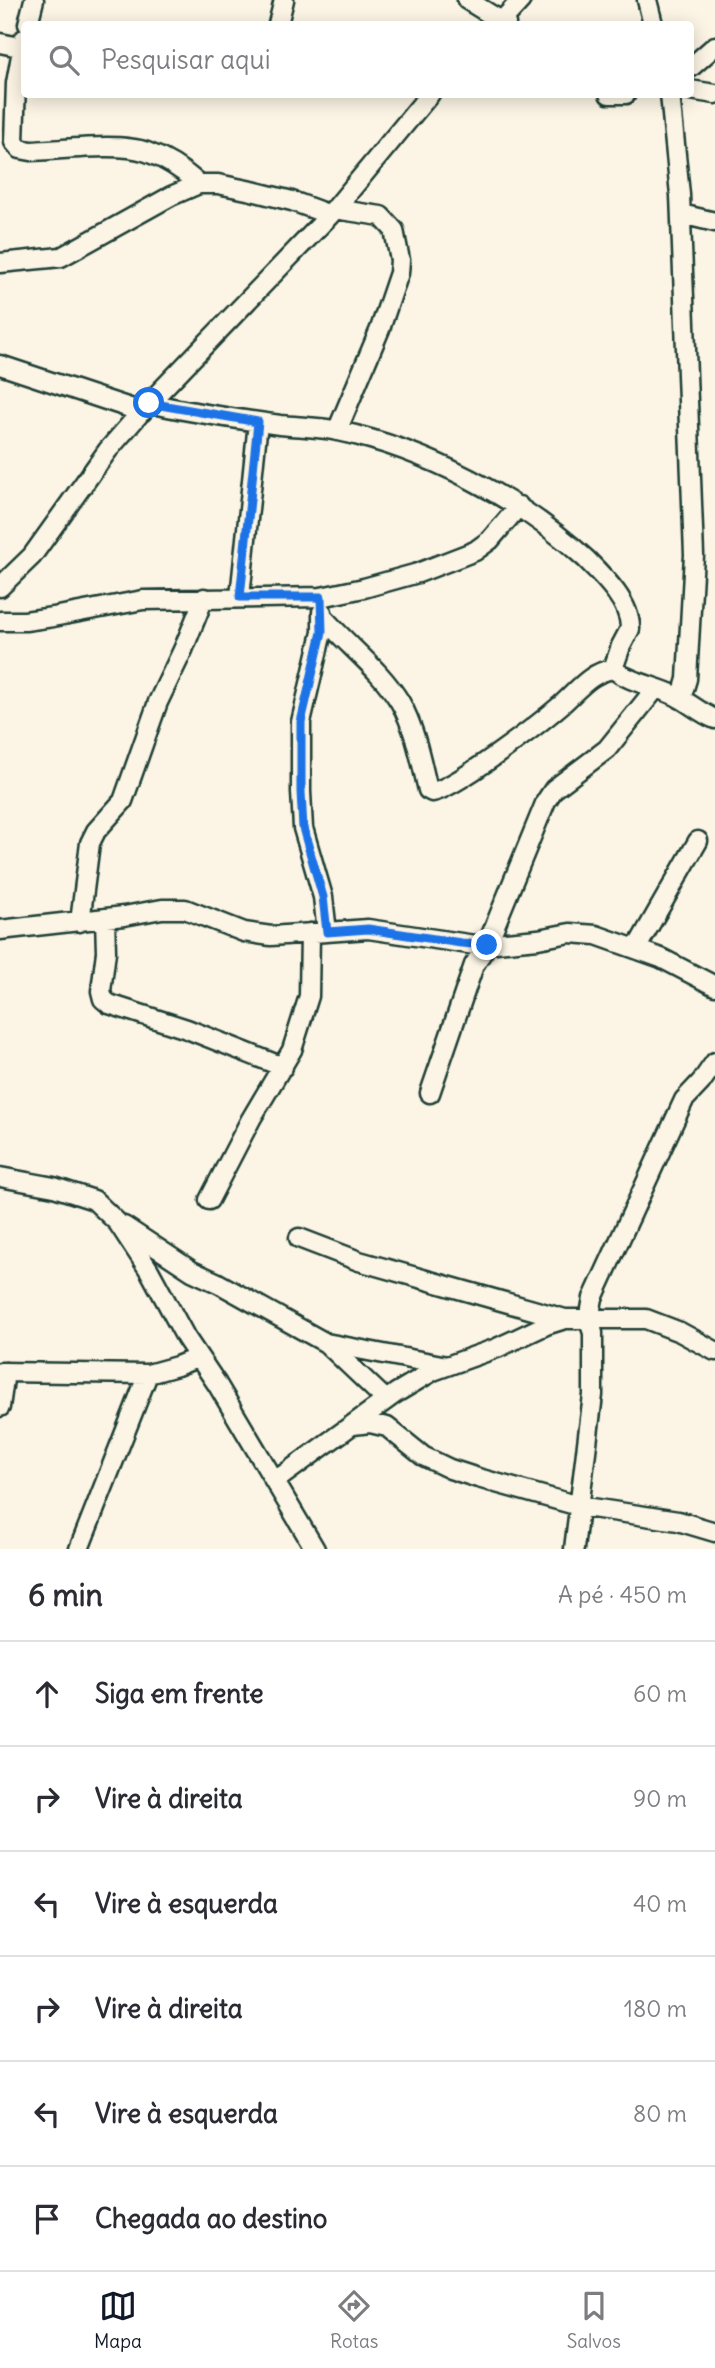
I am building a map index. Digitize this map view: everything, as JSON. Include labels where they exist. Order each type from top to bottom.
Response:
[{"type":"street","points":[[29,21],[34,0]]},
{"type":"street","points":[[279,21],[284,0]]},
{"type":"street","points":[[467,0],[499,21]]},
{"type":"street","points":[[504,21],[521,0]]},
{"type":"street","points":[[647,0],[652,21]]},
{"type":"street","points":[[0,43],[21,45]]},
{"type":"street","points":[[694,65],[715,47]]},
{"type":"street","points":[[21,59],[16,83],[14,142],[20,149],[32,151],[128,148],[145,151],[184,171],[199,184]]},
{"type":"street","points":[[694,90],[715,94]]},
{"type":"street","points":[[0,587],[32,556],[108,450],[332,212],[427,98]]},
{"type":"street","points":[[670,98],[681,214],[694,555],[687,679],[681,699]]},
{"type":"street","points":[[0,263],[61,257],[171,196],[199,184],[218,184],[252,191],[332,212],[381,216],[394,230],[400,260],[399,273],[380,329],[337,431]]},
{"type":"street","points":[[681,214],[715,222]]},
{"type":"street","points":[[0,365],[146,408],[173,408],[337,431],[413,454],[463,477],[519,506],[566,541],[594,567],[627,611],[631,629],[621,646],[613,669]]},
{"type":"street","points":[[164,388],[173,408]]},
{"type":"street","points":[[240,597],[258,422]]},
{"type":"street","points":[[0,621],[34,620],[143,600],[321,597],[418,573],[475,551],[490,540],[519,506]]},
{"type":"street","points":[[209,1200],[251,1119],[292,1050],[309,996],[323,897],[303,828],[301,722],[322,632],[321,597]]},
{"type":"street","points":[[80,922],[90,843],[96,831],[123,801],[158,702],[204,598]]},
{"type":"street","points":[[323,617],[382,676],[400,702],[411,724],[428,790],[432,792],[458,780],[539,724],[599,671],[613,669],[621,675],[681,699],[696,711],[715,719]]},
{"type":"street","points":[[430,1093],[474,965],[487,945],[546,801],[554,789],[607,749],[656,688]]},
{"type":"street","points":[[636,949],[698,841]]},
{"type":"street","points":[[0,930],[80,922],[162,909],[185,909],[244,932],[271,936],[368,929],[487,945],[570,933],[596,935],[671,963],[715,986]]},
{"type":"street","points":[[105,918],[106,952],[101,991],[103,999],[109,1004],[187,1029],[283,1066]]},
{"type":"street","points":[[575,1549],[593,1395],[593,1333],[589,1320],[598,1287],[684,1100],[715,1062]]},
{"type":"street","points":[[1,1175],[73,1192],[94,1200],[118,1223],[192,1271],[326,1343],[385,1402],[387,1427]]},
{"type":"street","points":[[118,1223],[149,1270],[186,1338],[315,1549]]},
{"type":"street","points":[[299,1238],[359,1261],[565,1319],[646,1319],[680,1332],[715,1351]]},
{"type":"street","points":[[275,1481],[433,1371],[565,1319]]},
{"type":"street","points":[[326,1343],[447,1366]]},
{"type":"street","points":[[0,1407],[3,1372],[148,1374],[199,1357]]},
{"type":"street","points":[[79,1549],[148,1374]]},
{"type":"street","points":[[353,1425],[370,1423],[387,1427],[423,1456],[450,1469],[579,1506],[678,1521],[715,1532]]},
{"type":"route","points":[[149,403],[258,422],[240,597],[321,597],[322,632],[301,722],[301,792],[303,828],[323,897],[327,932],[368,929],[487,945]]}]
